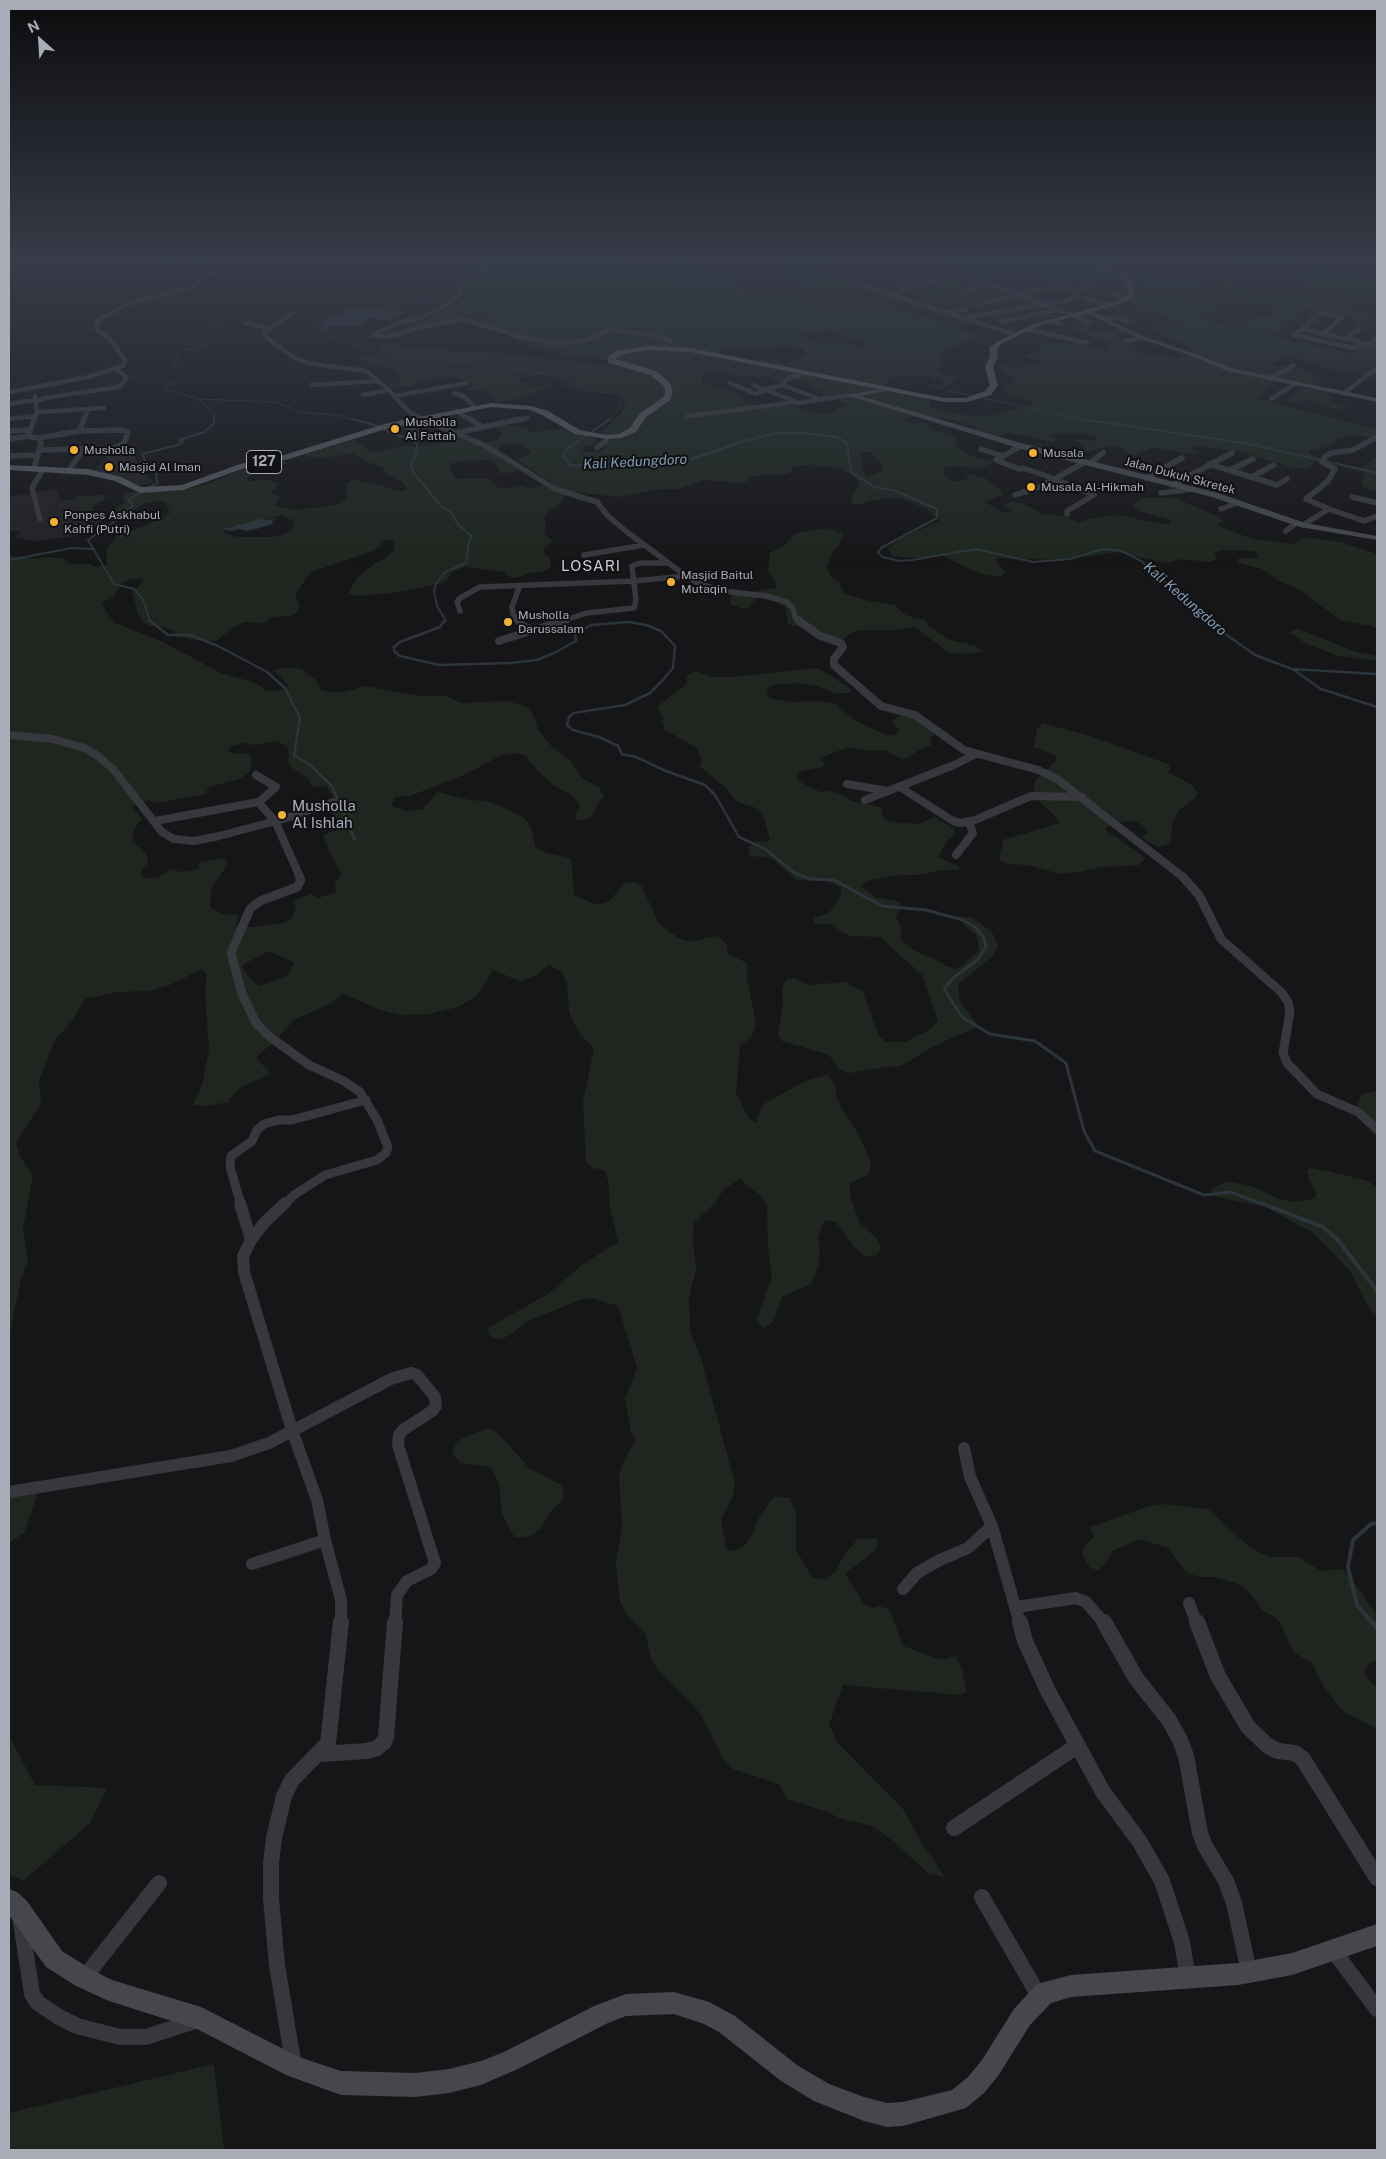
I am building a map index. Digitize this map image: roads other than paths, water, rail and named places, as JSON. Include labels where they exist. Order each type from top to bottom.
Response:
[{"type":"main road","name":"127","points":[[9,468],[69,470],[111,477],[140,490],[150,491],[190,486],[243,466],[286,457],[401,422],[475,407],[501,405],[531,408],[545,413],[578,432],[593,436],[621,436],[633,430],[643,415],[667,398],[669,392],[667,385],[653,374],[642,369],[618,364]]},
{"type":"main road","name":"127","points":[[759,364],[949,401],[979,397],[994,385],[994,380],[989,370],[991,364]]},
{"type":"street","points":[[9,392],[115,369],[124,364]]},
{"type":"street","points":[[312,364],[362,370],[372,375],[407,410],[419,418],[486,446],[552,488],[594,501],[608,516],[686,576],[717,590],[766,596],[787,602],[793,608],[797,620],[802,624],[820,636],[841,643],[843,647],[834,660],[834,665],[876,702],[886,708],[915,715],[961,748],[1045,773],[1082,797],[1179,873],[1199,896],[1225,943],[1247,960],[1283,995],[1290,1012],[1282,1053],[1291,1068],[1317,1094],[1358,1112],[1377,1129]]},
{"type":"street","points":[[1215,364],[1229,370],[1377,400]]},
{"type":"street","points":[[1271,378],[1294,365]]},
{"type":"street","points":[[1344,393],[1377,368]]},
{"type":"street","points":[[9,419],[85,402],[119,387],[127,379],[126,376],[115,369]]},
{"type":"street","points":[[783,385],[788,378],[805,373]]},
{"type":"street","points":[[311,385],[378,381]]},
{"type":"street","points":[[394,396],[468,383]]},
{"type":"street","points":[[730,383],[754,394],[783,385],[821,399]]},
{"type":"street","points":[[1270,399],[1296,384]]},
{"type":"street","points":[[753,385],[796,402]]},
{"type":"street","points":[[29,436],[36,414],[36,400],[32,388]]},
{"type":"street","points":[[688,416],[890,389]]},
{"type":"street","points":[[363,395],[389,390]]},
{"type":"street","points":[[454,393],[463,396],[475,407]]},
{"type":"street","points":[[768,399],[779,395]]},
{"type":"street","name":"Jalan Dukuh Skretek","points":[[849,395],[1022,446],[1193,489],[1299,524],[1377,538]]},
{"type":"street","points":[[9,404],[36,400],[85,402],[104,408]]},
{"type":"street","points":[[79,431],[85,402]]},
{"type":"street","points":[[456,411],[483,427]]},
{"type":"street","points":[[454,433],[528,418]]},
{"type":"street","points":[[401,422],[420,435],[414,438],[415,440]]},
{"type":"street","points":[[9,431],[31,430]]},
{"type":"street","points":[[9,438],[29,436],[39,438],[79,431],[122,430],[128,432],[124,443],[120,446],[9,456]]},
{"type":"street","points":[[597,447],[605,442],[608,437]]},
{"type":"street","points":[[1377,437],[1353,450],[1331,453],[1324,460],[1335,469],[1328,480],[1306,499],[1364,521],[1377,516]]},
{"type":"street","points":[[34,468],[39,452],[39,438]]},
{"type":"street","points":[[1022,446],[996,460],[1055,479],[1094,495],[1066,511],[1067,514]]},
{"type":"street","points":[[1001,447],[1012,450]]},
{"type":"street","points":[[69,470],[84,448]]},
{"type":"street","points":[[981,449],[1002,456]]},
{"type":"street","points":[[1015,495],[1032,491],[1087,463],[1102,453]]},
{"type":"street","points":[[1172,485],[1232,453]]},
{"type":"street","points":[[1146,478],[1182,458]]},
{"type":"street","points":[[1230,470],[1253,459]]},
{"type":"street","points":[[1209,464],[1277,484],[1287,479]]},
{"type":"street","points":[[1251,477],[1274,465]]},
{"type":"street","points":[[40,519],[32,488],[43,469]]},
{"type":"street","points":[[1161,493],[1193,489]]},
{"type":"street","points":[[1352,497],[1377,503]]},
{"type":"street","points":[[1221,510],[1237,503]]},
{"type":"street","points":[[1286,531],[1329,509]]},
{"type":"street","points":[[584,555],[644,545]]},
{"type":"street","points":[[499,641],[587,613],[634,608],[636,600],[632,569],[634,564],[669,563]]},
{"type":"street","points":[[460,611],[457,602],[473,589],[520,584],[634,581],[686,576]]},
{"type":"street","points":[[520,584],[512,607],[512,614],[523,626],[534,631]]},
{"type":"street","points":[[9,735],[52,739],[85,748],[113,769],[168,836],[183,841],[219,836],[334,802]]},
{"type":"street","points":[[865,800],[954,765],[976,754]]},
{"type":"street","points":[[155,821],[259,802],[276,787],[256,775]]},
{"type":"street","points":[[847,784],[889,791]]},
{"type":"street","points":[[900,787],[961,823],[969,822],[1032,796],[1082,797]]},
{"type":"street","points":[[259,802],[275,821],[301,880],[296,887],[260,901],[250,909],[231,953],[248,1010],[256,1023],[270,1037],[309,1065],[344,1081],[360,1092],[377,1120],[388,1147],[386,1153],[376,1160],[344,1168],[312,1182],[294,1195],[264,1223],[244,1256],[244,1272],[292,1430],[317,1500],[340,1600],[342,1623],[330,1737],[320,1754],[292,1780],[284,1796],[274,1838],[271,1863],[271,1898],[277,1965],[294,2067]]},
{"type":"street","points":[[956,855],[973,833],[969,822]]},
{"type":"street","points":[[252,1240],[230,1167],[231,1156],[234,1152],[252,1141],[257,1130],[264,1124],[299,1118],[366,1100]]},
{"type":"street","points":[[9,1492],[231,1456],[269,1443],[391,1379],[406,1374],[417,1375],[434,1397],[436,1406],[432,1411],[411,1423],[398,1435],[397,1440],[399,1452],[435,1563],[431,1569],[407,1581],[397,1595],[386,1737],[374,1750],[320,1754]]},
{"type":"street","points":[[964,1448],[974,1486],[992,1526],[1017,1607],[1025,1642],[1077,1746],[1103,1792],[1140,1842],[1162,1881],[1182,1942],[1188,1979]]},
{"type":"street","points":[[903,1588],[917,1573],[973,1545],[992,1526]]},
{"type":"street","points":[[252,1564],[325,1540]]},
{"type":"street","points":[[1017,1607],[1068,1598],[1076,1598],[1086,1602],[1101,1617],[1136,1678],[1169,1720],[1186,1756],[1200,1833],[1205,1846],[1226,1881],[1234,1903],[1249,1972]]},
{"type":"street","points":[[1189,1604],[1218,1676],[1248,1727],[1268,1746],[1278,1751],[1295,1753],[1303,1759],[1377,1878]]},
{"type":"street","points":[[954,1828],[1077,1746]]},
{"type":"street","points":[[84,1978],[159,1883]]},
{"type":"street","points":[[982,1897],[1039,1996]]},
{"type":"street","points":[[14,1904],[32,1994],[38,2003],[58,2017],[77,2026],[120,2038],[146,2037],[201,2019]]},
{"type":"street","points":[[14,1904],[54,1959],[84,1978],[109,1990],[201,2019],[294,2067],[341,2083],[415,2085],[449,2081],[488,2070],[594,2017],[626,2005],[674,2003],[709,2014],[721,2021],[789,2073],[822,2093],[864,2109],[887,2115],[903,2114],[958,2100],[976,2085],[1000,2056],[1022,2017],[1039,1996],[1044,1993],[1071,1986],[1188,1979],[1249,1972],[1292,1964],[1377,1935]]},
{"type":"street","points":[[1333,1950],[1377,2010]]},
{"type":"waterway","points":[[175,364],[173,369],[183,380],[166,385],[164,389],[198,399]]},
{"type":"waterway","name":"Kali Kedungdoro","points":[[485,364],[527,370],[556,377],[568,386],[590,391],[613,393],[623,399],[616,414],[609,421]]},
{"type":"waterway","points":[[908,364],[935,378],[933,384],[937,388],[1088,421]]},
{"type":"waterway","points":[[150,621],[143,599],[134,589],[114,584],[88,540],[121,517],[133,505],[128,500],[157,483],[156,472],[147,465],[142,454],[178,445],[183,442],[179,440],[204,432],[214,424],[214,413],[198,399]]},
{"type":"waterway","points":[[198,399],[275,402],[302,412],[341,416],[358,421]]},
{"type":"waterway","points":[[353,419],[381,427],[392,434],[412,439],[417,445],[416,454],[411,463],[413,472],[441,506],[452,513],[457,523],[472,537],[469,541],[466,563],[445,572],[435,586],[434,592],[437,606],[446,621]]},
{"type":"waterway","name":"Kali Kedungdoro","points":[[610,419],[566,450],[564,456],[570,465],[606,466],[692,459],[744,441],[778,433],[801,433],[837,437],[847,443],[851,472],[874,487],[896,491],[937,509],[937,518],[881,548],[878,552],[882,557],[900,561],[912,560],[976,549],[1033,562],[1070,559],[1103,549],[1122,551],[1141,561],[1210,621]]},
{"type":"waterway","points":[[1082,419],[1250,444],[1377,473]]},
{"type":"waterway","points":[[9,560],[72,548],[92,549]]},
{"type":"waterway","points":[[445,620],[440,627],[400,642],[394,647],[394,651],[400,656],[439,665],[510,663],[537,660],[554,653],[576,641],[575,634],[591,625],[629,622],[646,625],[661,631],[675,646],[673,668],[663,680],[650,693],[625,705],[574,713],[569,717],[567,725],[573,730],[599,737],[618,746],[622,754],[636,757],[666,771],[705,785],[715,795],[739,837],[765,849],[795,873],[805,877]]},
{"type":"waterway","name":"Kali Kedungdoro","points":[[1209,620],[1255,655],[1292,669],[1377,674]]},
{"type":"waterway","points":[[150,621],[168,635],[190,635],[218,646],[267,672],[285,688],[300,718],[294,755],[309,764],[332,786],[355,840]]},
{"type":"waterway","points":[[1294,670],[1321,689],[1377,707]]},
{"type":"waterway","points":[[802,876],[810,879],[834,880],[882,906],[926,910],[963,920],[975,927],[984,938],[986,947],[977,960],[953,978],[944,989],[962,1017],[990,1034],[1035,1041],[1066,1063],[1084,1131],[1095,1151],[1204,1195],[1231,1192],[1264,1205]]},
{"type":"waterway","points":[[1261,1203],[1323,1227],[1338,1240],[1377,1291]]},
{"type":"waterway","points":[[1373,1624],[1357,1605],[1348,1567],[1353,1540],[1371,1524],[1377,1523]]},
{"type":"waterway","points":[[1372,1622],[1377,1628]]},
{"type":"place","name":"Musholla Al Fattah","points":[[395,429]]},
{"type":"place","name":"Musholla","points":[[74,450]]},
{"type":"place","name":"Musala","points":[[1033,453]]},
{"type":"place","name":"Masjid Al Iman","points":[[109,467]]},
{"type":"place","name":"Musala Al-Hikmah","points":[[1031,487]]},
{"type":"place","name":"Ponpes Askhabul Kahfi (Putri)","points":[[54,522]]},
{"type":"place","name":"Masjid Baitul Mutaqin","points":[[671,582]]},
{"type":"place","name":"Musholla Darussalam","points":[[508,622]]},
{"type":"place","name":"Musholla Al Ishlah","points":[[282,815]]},
{"type":"district","name":"LOSARI","points":[[591,566]]}]
